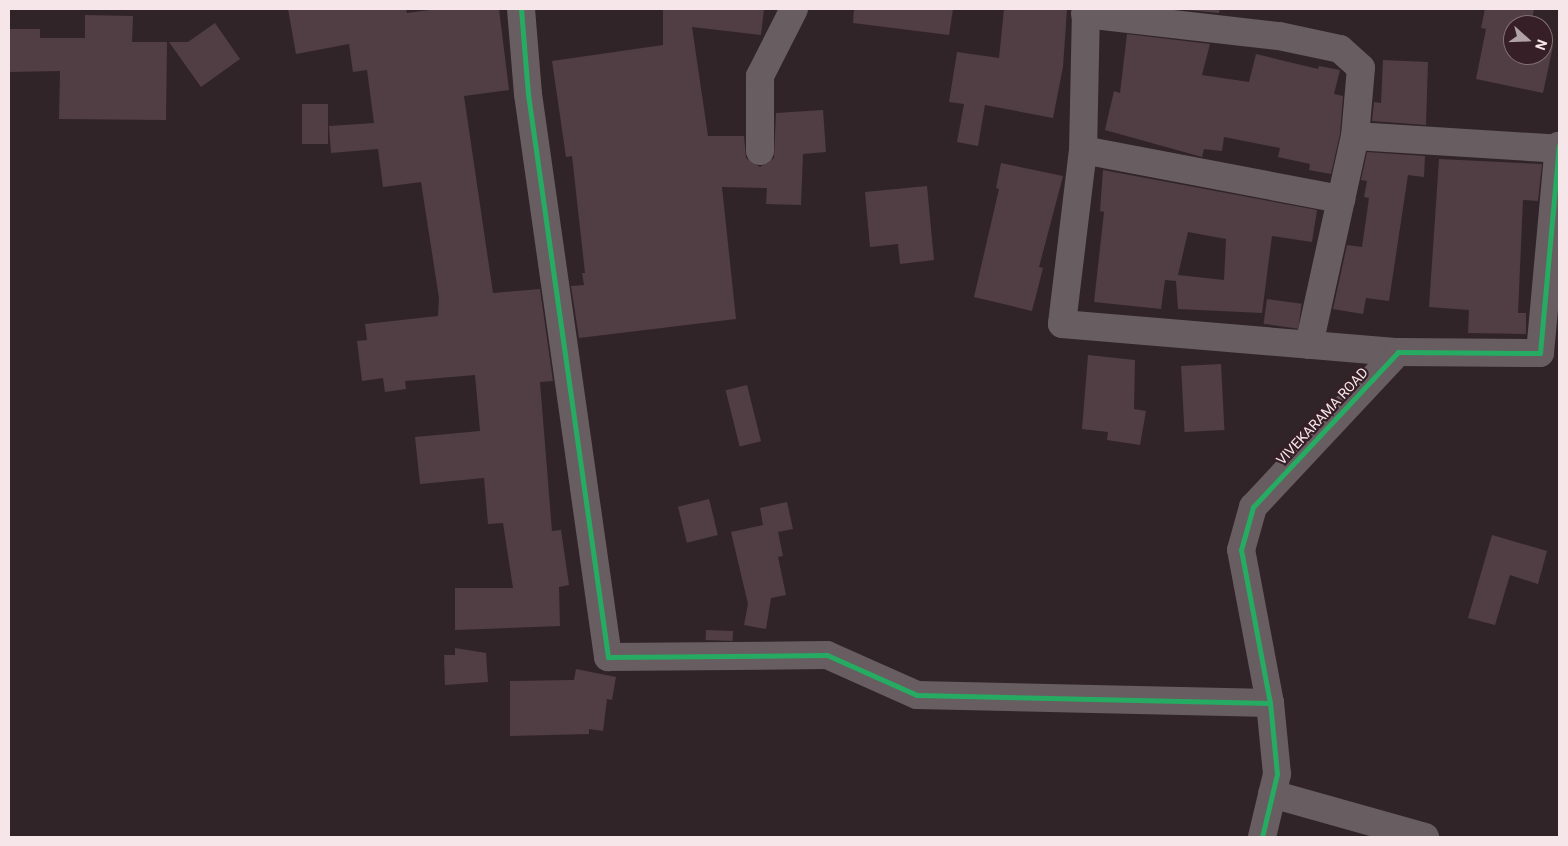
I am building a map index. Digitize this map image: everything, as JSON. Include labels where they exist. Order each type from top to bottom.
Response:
[{"type":"street","points":[[521,9],[528,94],[608,658],[827,655],[918,695],[1270,703]]},
{"type":"street","points":[[760,151],[760,76],[794,9]]},
{"type":"street","points":[[1309,345],[1355,136],[1361,68],[1340,48],[1279,36],[1085,11],[1083,150],[1062,324],[1309,345],[1398,352],[1550,355],[1559,147],[1355,136]]},
{"type":"street","points":[[1083,150],[1341,199]]},
{"type":"street","name":"VIVEKARAMA ROAD","points":[[1262,837],[1276,774],[1270,703],[1241,550],[1253,507],[1398,352]]},
{"type":"street","points":[[1272,794],[1425,837]]},
{"type":"building","points":[[288,9],[406,9],[407,13],[437,9],[499,9],[509,90],[464,96],[493,293],[540,289],[553,381],[540,382],[552,531],[561,530],[569,585],[559,587],[560,626],[455,630],[455,588],[513,588],[503,523],[488,524],[484,478],[420,484],[415,437],[480,431],[475,375],[405,381],[406,389],[385,392],[383,378],[362,381],[357,341],[367,340],[365,324],[438,316],[439,298],[421,182],[383,187],[378,149],[331,153],[329,126],[374,123],[367,70],[353,72],[349,44],[296,54]]},
{"type":"building","points":[[663,9],[764,9],[761,35],[692,27],[708,136],[744,136],[746,158],[760,167],[774,158],[776,113],[823,110],[826,152],[803,154],[801,205],[766,204],[767,188],[722,187],[736,319],[579,338],[571,286],[584,285],[582,273],[585,273],[572,156],[566,157],[552,61],[663,45]]},
{"type":"building","points":[[854,9],[953,9],[949,35],[853,23]]},
{"type":"building","points":[[1004,9],[1067,9],[1063,67],[1053,118],[985,105],[978,146],[957,142],[964,104],[949,102],[957,52],[999,58]]},
{"type":"building","points":[[1177,9],[1220,9],[1219,13]]},
{"type":"building","points":[[1485,9],[1534,9],[1533,15],[1503,15],[1503,65],[1549,65],[1543,93],[1476,79],[1486,29],[1481,28]]},
{"type":"building","points":[[85,15],[133,16],[132,42],[167,42],[166,120],[59,119],[60,71],[9,72],[9,29],[40,29],[40,38],[85,38]]},
{"type":"building","points":[[215,23],[240,59],[201,87],[169,42],[188,42]]},
{"type":"building","points":[[1127,34],[1210,44],[1202,75],[1249,82],[1256,54],[1318,69],[1319,66],[1340,70],[1334,94],[1343,96],[1340,134],[1331,174],[1309,170],[1310,164],[1278,157],[1280,148],[1224,137],[1222,151],[1204,149],[1202,157],[1105,130],[1114,91],[1120,93]]},
{"type":"building","points":[[1383,60],[1428,62],[1426,125],[1372,121],[1374,102],[1381,103]]},
{"type":"building","points":[[302,104],[328,104],[328,144],[302,144]]},
{"type":"building","points":[[1367,152],[1425,156],[1424,177],[1408,175],[1389,301],[1366,298],[1363,314],[1333,309],[1347,245],[1362,247],[1369,198],[1364,197],[1367,181],[1361,180]]},
{"type":"building","points":[[1439,159],[1542,164],[1538,201],[1523,200],[1518,313],[1526,313],[1526,334],[1468,333],[1469,310],[1429,307]]},
{"type":"building","points":[[1001,163],[1063,176],[1039,267],[1043,268],[1032,311],[974,297],[999,189],[996,188]]},
{"type":"building","points":[[1103,170],[1317,210],[1312,242],[1272,236],[1262,313],[1178,309],[1176,281],[1165,280],[1161,309],[1094,302],[1104,212],[1100,211]],"holes":[[[1188,232],[1226,239],[1224,280],[1178,275]]]},
{"type":"building","points":[[927,186],[934,260],[900,264],[898,244],[870,247],[865,192]]},
{"type":"building","points":[[1267,299],[1302,304],[1298,329],[1264,324]]},
{"type":"building","points":[[1088,355],[1135,360],[1134,409],[1146,411],[1140,445],[1107,440],[1108,432],[1082,429]]},
{"type":"building","points":[[1221,364],[1224,430],[1185,432],[1181,366]]},
{"type":"building","points":[[747,385],[761,441],[740,447],[726,390]]},
{"type":"building","points":[[709,499],[718,535],[687,543],[678,507]]},
{"type":"building","points":[[787,502],[793,529],[778,532],[783,556],[778,557],[786,595],[771,598],[766,629],[744,625],[748,604],[731,532],[763,525],[760,508]]},
{"type":"building","points":[[1492,535],[1547,551],[1538,584],[1510,575],[1495,625],[1468,618]]},
{"type":"building","points":[[706,630],[733,631],[733,641],[706,640]]},
{"type":"building","points":[[455,648],[486,653],[488,682],[445,685],[444,655],[455,655]]},
{"type":"building","points":[[576,669],[616,677],[612,700],[607,699],[603,731],[589,729],[589,734],[510,736],[510,681],[574,680]]},
{"type":"cycle path","points":[[521,9],[528,94],[608,657],[827,655],[917,695],[1270,703]]},
{"type":"cycle path","points":[[1262,837],[1277,774],[1270,703],[1241,550],[1253,507],[1398,352],[1540,353],[1559,146]]}]
